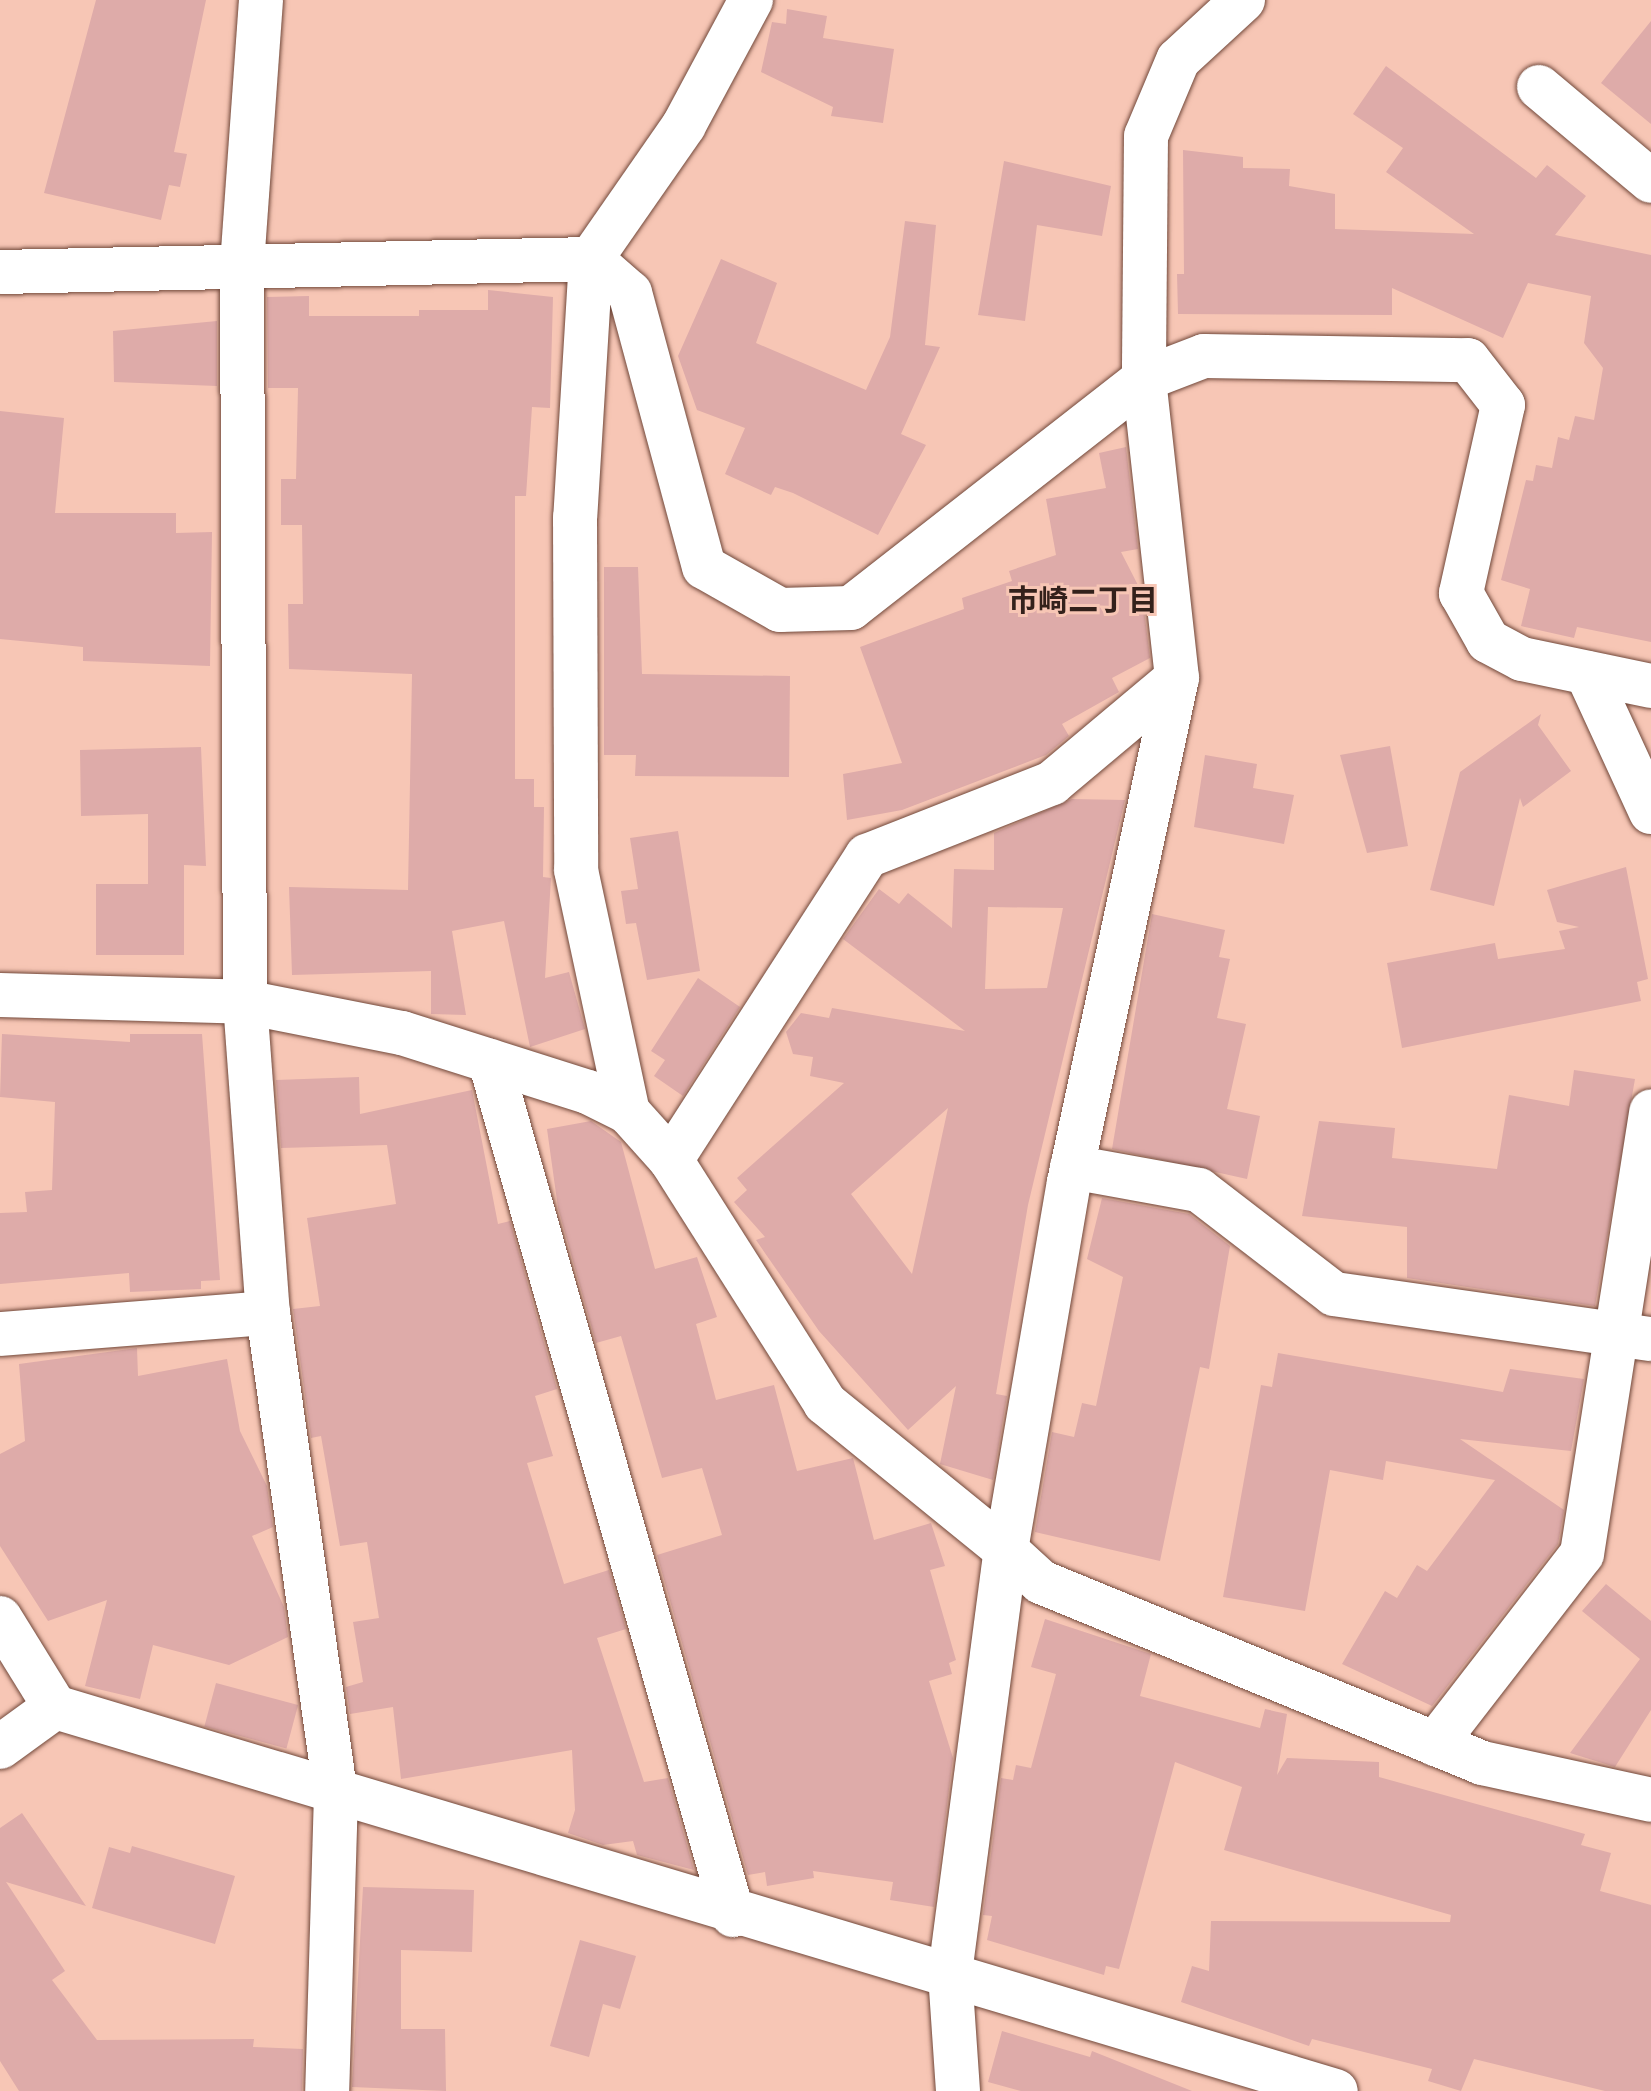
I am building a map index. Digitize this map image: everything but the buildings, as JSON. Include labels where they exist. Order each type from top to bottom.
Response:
[{"type":"street","points":[[261,0],[242,267],[245,1002],[268,1313],[336,1794],[327,2091]]},
{"type":"street","points":[[628,1112],[576,870],[575,517],[591,259],[684,125],[751,0]]},
{"type":"street","points":[[958,2091],[950,1973],[1006,1550],[1072,1167],[1177,678],[1144,379],[1146,136],[1178,60],[1243,0]]},
{"type":"street","points":[[1539,87],[1651,181]]},
{"type":"street","points":[[0,272],[591,259],[630,293],[704,567],[780,610],[851,608],[1144,379],[1204,356],[1468,360],[1503,405],[1461,593],[1488,641],[1522,659],[1651,686]]},
{"type":"street","points":[[1587,673],[1651,812]]},
{"type":"street","points":[[671,1160],[867,856],[1052,783],[1177,678]]},
{"type":"street","points":[[0,995],[245,1002],[402,1033],[490,1061],[628,1112],[671,1160],[825,1403],[1041,1582],[1482,1763],[1651,1800]]},
{"type":"street","points":[[490,1061],[733,1915]]},
{"type":"street","points":[[1435,1744],[1582,1554],[1632,1336],[1651,1111]]},
{"type":"street","points":[[1072,1167],[1199,1190],[1334,1294],[1632,1336]]},
{"type":"street","points":[[0,1334],[268,1313]]},
{"type":"street","points":[[0,1618],[55,1707],[733,1915],[950,1973],[1336,2091]]},
{"type":"street","points":[[0,1747],[55,1707]]},
{"type":"district","name":"市崎二丁目","points":[[1083,600]]}]
